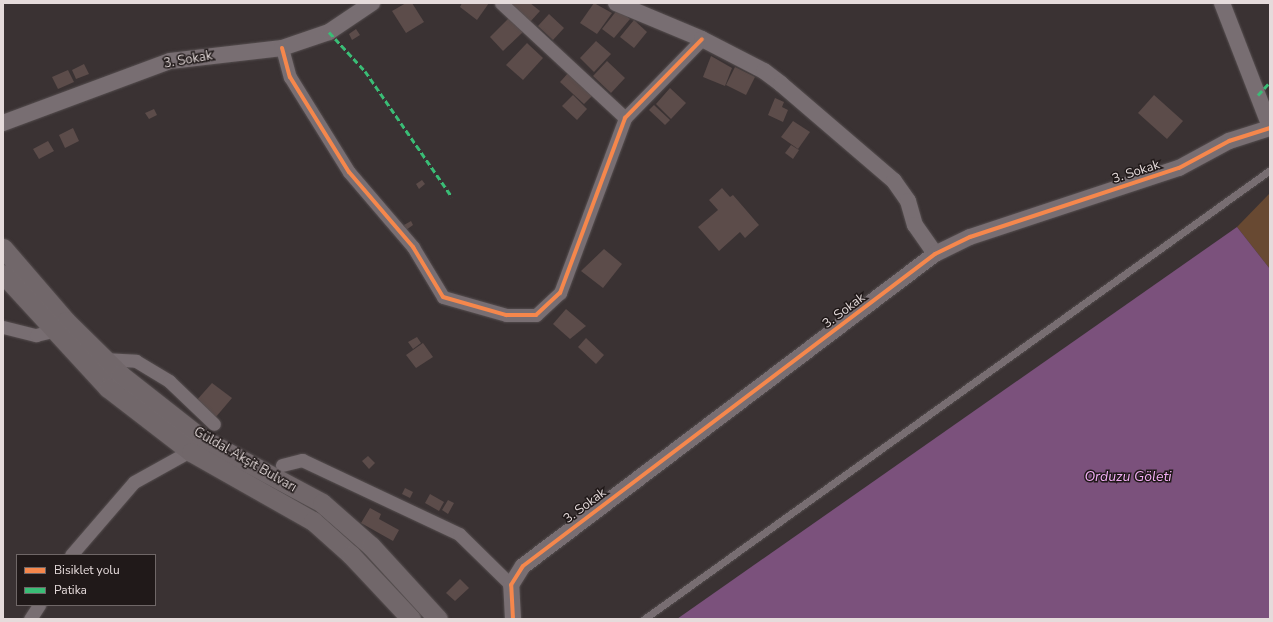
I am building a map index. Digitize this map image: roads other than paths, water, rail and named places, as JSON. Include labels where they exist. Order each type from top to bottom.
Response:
[{"type":"main road","name":"Güldal Akşit Bulvarı","points":[[3,248],[103,359],[196,445],[322,503],[371,546],[438,619]]},
{"type":"main road","name":"Güldal Akşit Bulvarı","points":[[3,274],[52,331],[108,388],[313,521],[347,550],[411,619]]},
{"type":"street","name":"3. Sokak","points":[[3,122],[170,60],[282,48],[329,32],[372,3]]},
{"type":"street","points":[[501,3],[625,118]]},
{"type":"street","points":[[616,3],[702,40],[764,71],[886,173],[902,191],[915,225],[935,254]]},
{"type":"street","points":[[1222,3],[1270,128]]},
{"type":"street","points":[[282,48],[290,77],[349,172],[413,247],[443,296],[506,315],[536,315],[560,293],[625,118],[702,40]]},
{"type":"street","name":"3. Sokak","points":[[511,585],[523,566],[935,254],[970,236],[1179,168],[1229,141],[1270,128]]},
{"type":"street","points":[[3,327],[36,335],[52,331]]},
{"type":"street","points":[[103,359],[136,361],[169,381],[214,424]]},
{"type":"street","points":[[72,554],[134,482],[196,445]]},
{"type":"street","points":[[282,465],[302,460],[459,534],[511,585],[513,619]]},
{"type":"street","points":[[30,619],[38,606]]},
{"type":"lane","points":[[644,619],[1270,170]]},
{"type":"water","name":"Orduzu Göleti","points":[[1237,227],[1270,269],[1270,619],[677,619]]}]
